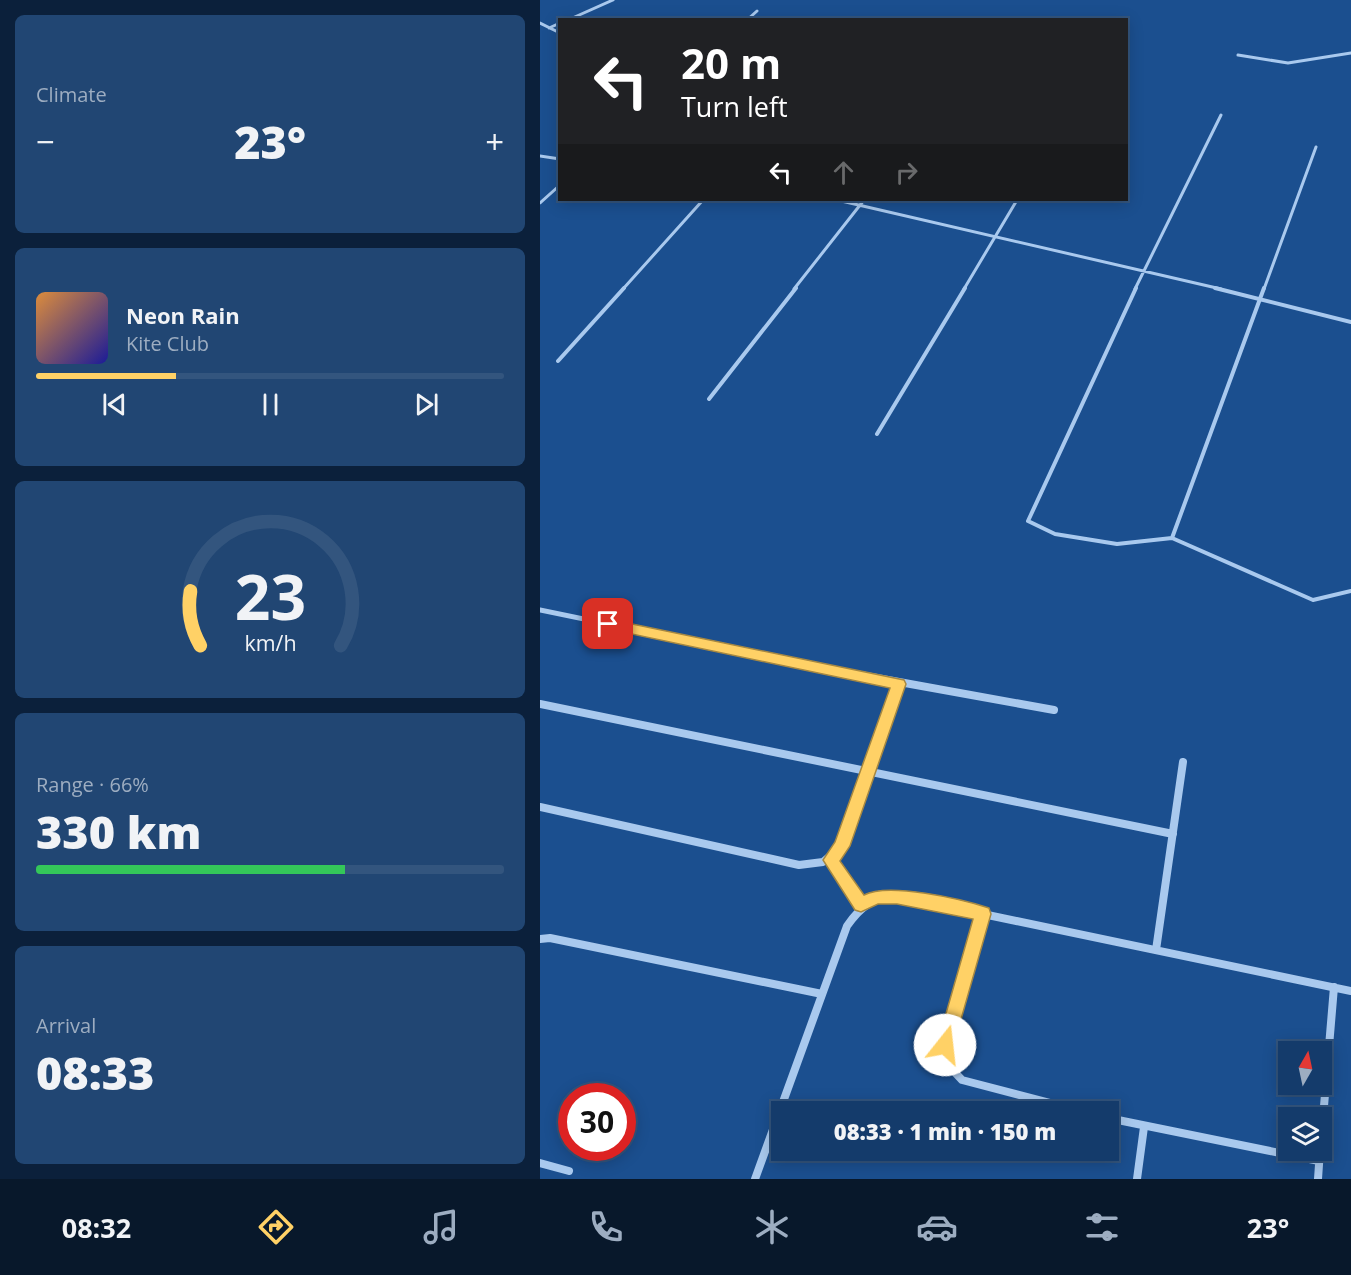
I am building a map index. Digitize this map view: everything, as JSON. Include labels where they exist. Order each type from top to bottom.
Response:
[{"type":"street","points":[[540,611],[898,684],[1054,710]]},
{"type":"street","points":[[540,807],[799,865],[818,865],[831,860],[842,846],[898,684]]},
{"type":"street","points":[[540,704],[1173,834]]},
{"type":"street","points":[[1156,950],[1183,762]]},
{"type":"street","points":[[831,860],[861,905]]},
{"type":"street","points":[[755,1179],[847,926],[861,905],[876,897],[897,896],[1351,991]]},
{"type":"street","points":[[983,914],[945,1045],[948,1065],[962,1080],[1043,1101]]},
{"type":"street","points":[[540,939],[550,938],[822,994]]},
{"type":"street","points":[[1324,1107],[1334,987]]},
{"type":"street","points":[[1119,1121],[1278,1153]]},
{"type":"street","points":[[1137,1179],[1144,1127]]},
{"type":"street","points":[[1318,1179],[1319,1161]]},
{"type":"street","points":[[540,1163],[569,1171]]},
{"type":"lane","points":[[572,18],[613,0]]},
{"type":"lane","points":[[749,18],[757,11]]},
{"type":"lane","points":[[540,23],[558,32]]},
{"type":"lane","points":[[549,28],[558,24]]},
{"type":"lane","points":[[1239,55],[1288,63],[1351,53]]},
{"type":"lane","points":[[1221,115],[1144,270],[1028,521],[1055,534],[1117,544],[1172,538],[1313,600],[1351,591]]},
{"type":"lane","points":[[1172,538],[1316,147]]},
{"type":"lane","points":[[540,156],[558,159]]},
{"type":"lane","points":[[540,203],[558,187]]},
{"type":"lane","points":[[558,361],[702,201]]},
{"type":"lane","points":[[843,201],[1144,270],[1351,322]]},
{"type":"lane","points":[[709,399],[863,201]]},
{"type":"lane","points":[[877,434],[1016,201]]},
{"type":"route","points":[[608,624],[898,684],[842,846],[831,860],[861,905],[876,897],[897,896],[983,914],[945,1045]]}]
